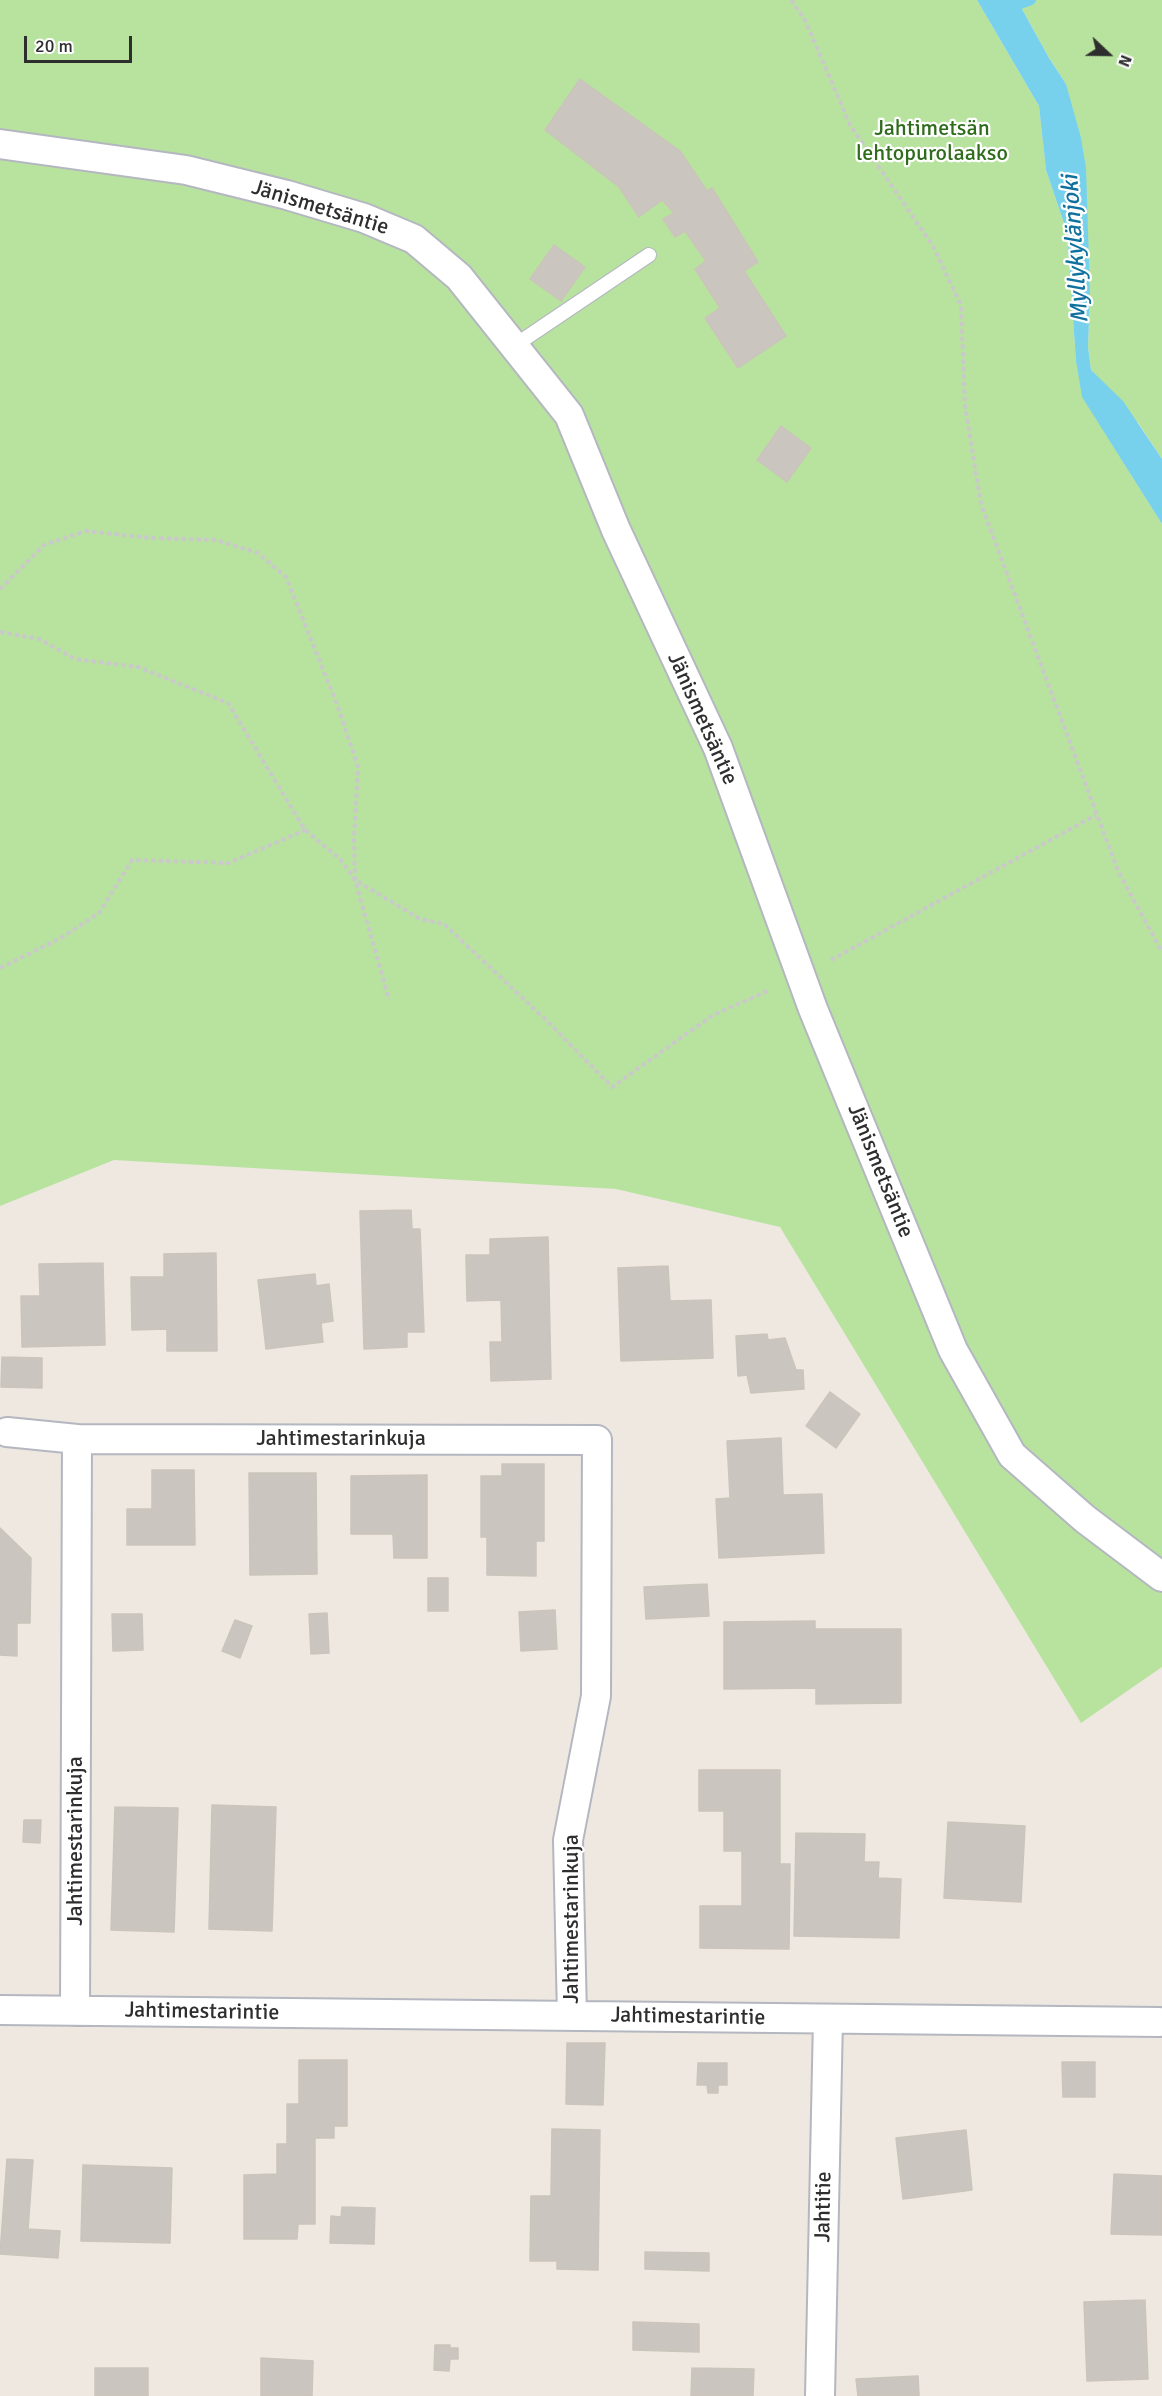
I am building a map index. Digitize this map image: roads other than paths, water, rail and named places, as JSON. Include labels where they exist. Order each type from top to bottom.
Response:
[{"type":"street","name":"Jänismetsäntie","points":[[0,144],[186,170],[287,195],[364,218],[414,239],[459,278],[569,415],[616,530],[718,748],[801,976],[953,1350],[1012,1455],[1085,1519],[1162,1577]]},
{"type":"street","points":[[7,1432],[77,1439]]},
{"type":"street","name":"Jahtimestarinkuja","points":[[75,2011],[77,1439],[597,1440],[596,1696],[568,1840],[572,2016]]},
{"type":"street","name":"Jahtimestarintie","points":[[0,2010],[1160,2022]]},
{"type":"street","name":"Jahtitie","points":[[820,2396],[828,2019]]},
{"type":"lane","points":[[514,346],[649,255]]},
{"type":"water","name":"Myllykylänjoki","points":[[977,0],[1017,0],[1066,84],[1081,138],[1086,168],[1090,293],[1088,347],[1091,370],[1123,401],[1162,459],[1162,524],[1082,397],[1076,361],[1067,232],[1046,170],[1039,106]]},
{"type":"waterway","points":[[1009,8],[1031,0]]},
{"type":"park label","name":"Jahtimetsän lehtopurolaakso","points":[[932,142]]}]
